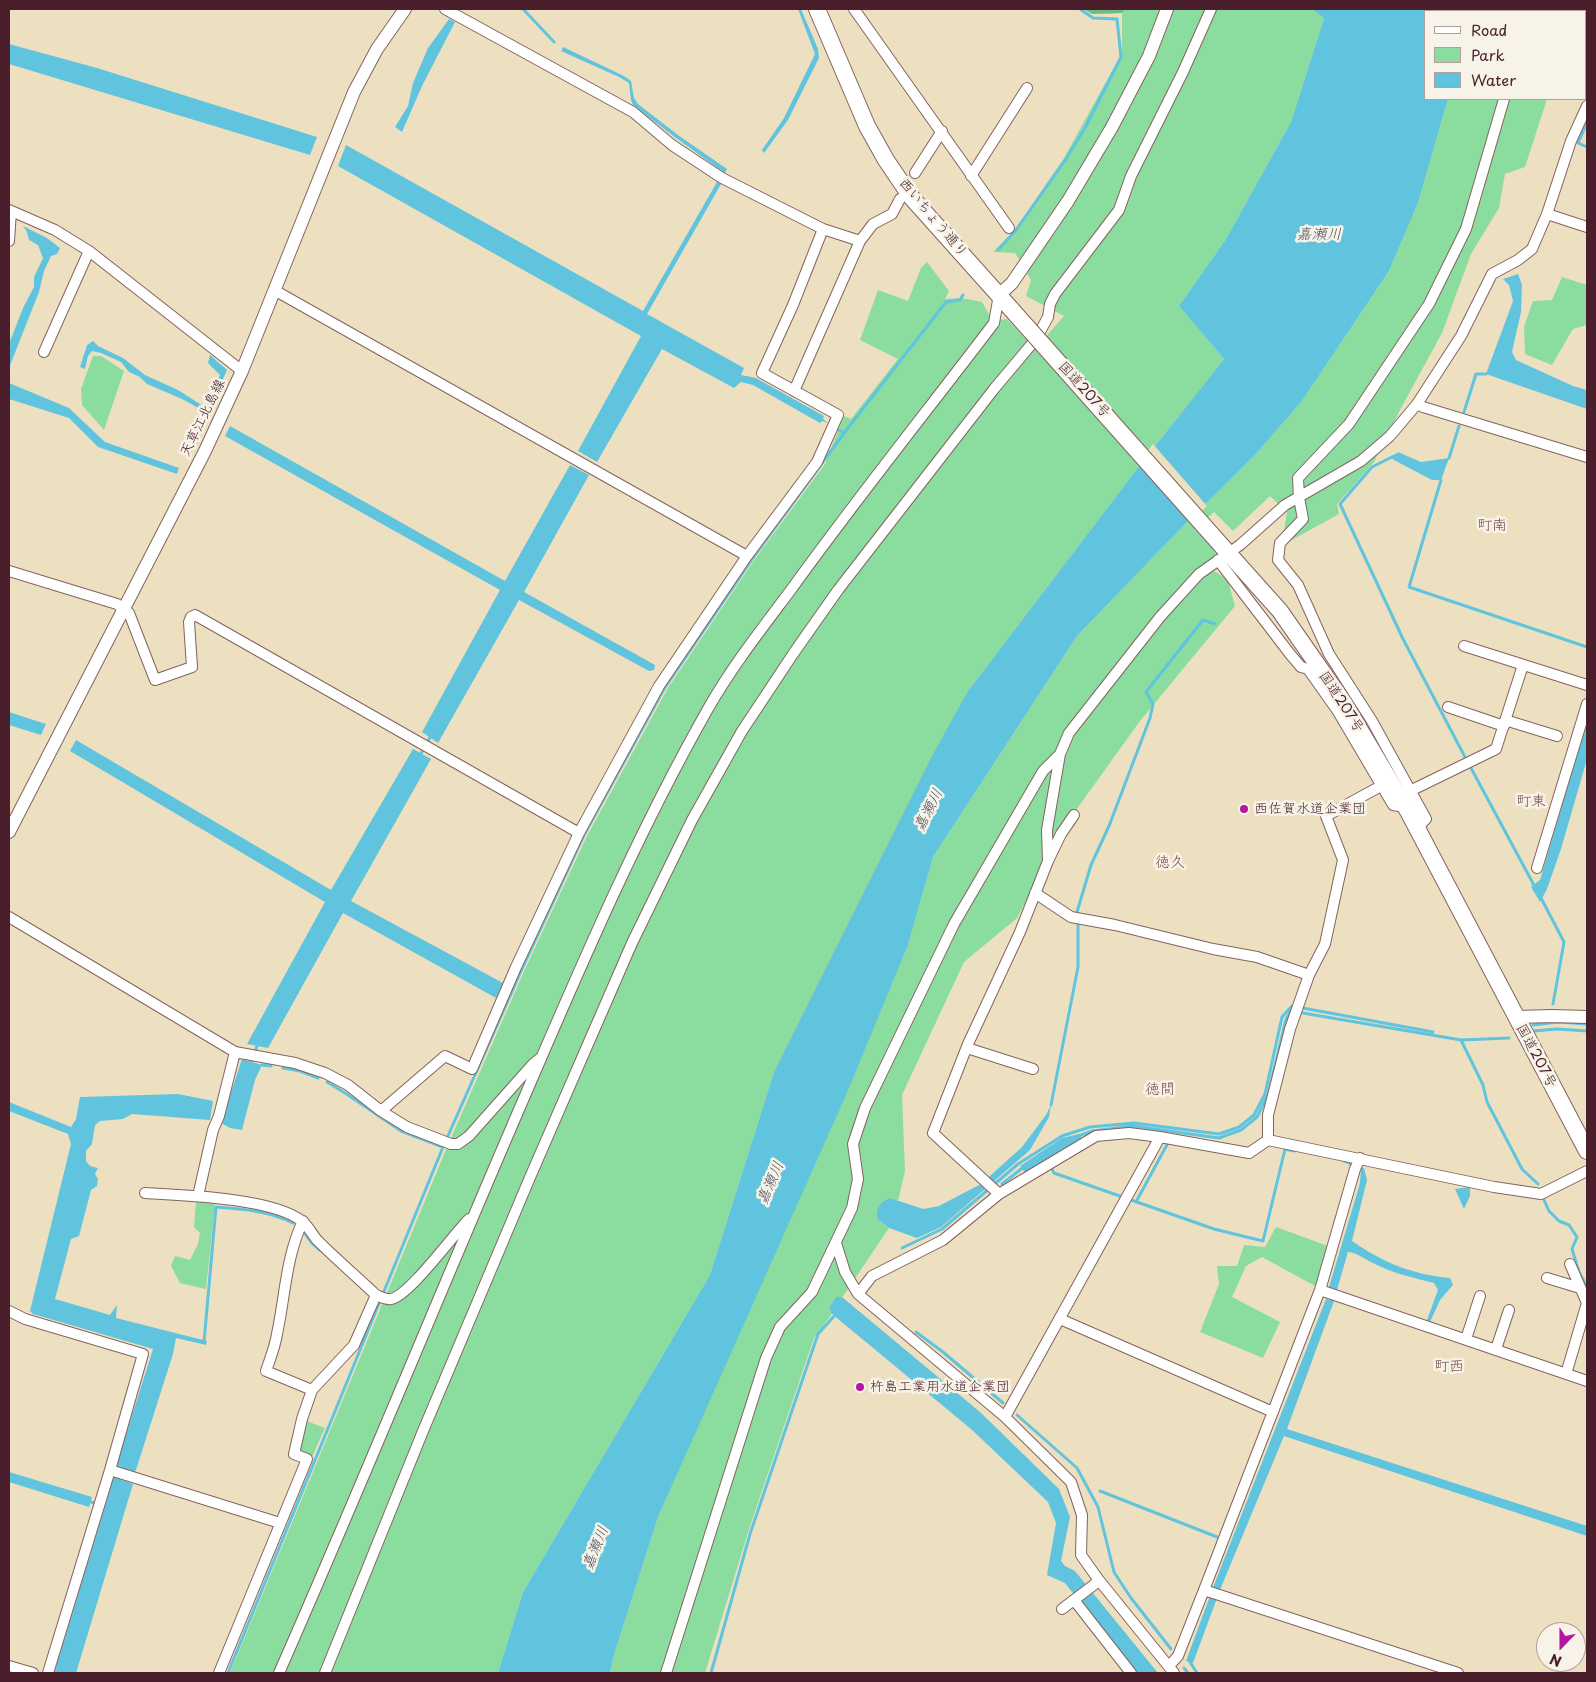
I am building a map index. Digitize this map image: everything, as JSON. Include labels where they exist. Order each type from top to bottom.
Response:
[{"type":"highway","name":"西いちょう通り","points":[[817,9],[867,126],[886,160],[911,197],[1012,310]]},
{"type":"highway","name":"国道207号","points":[[1012,310],[1222,553],[1280,611],[1344,703],[1405,807],[1587,1151]]},
{"type":"street","name":"天草江北島線","points":[[9,832],[205,451],[242,371],[354,92],[377,49],[405,9]]},
{"type":"street","points":[[445,9],[633,112],[672,145],[722,178],[823,229],[860,241]]},
{"type":"street","points":[[854,9],[1009,228]]},
{"type":"street","points":[[279,1673],[351,1509],[474,1214],[542,1057],[618,886],[664,792],[711,705],[748,649],[827,539],[994,323],[999,295],[1012,283],[1068,201],[1112,127],[1149,56],[1167,9]]},
{"type":"street","points":[[325,1673],[423,1431],[527,1184],[632,943],[692,820],[742,731],[793,654],[838,590],[994,389],[1036,339],[1048,317],[1050,304],[1055,294],[1119,210],[1130,176],[1183,72],[1211,9]]},
{"type":"street","points":[[972,176],[1027,88]]},
{"type":"street","points":[[1418,831],[1426,819],[1372,721],[1329,654],[1298,585],[1278,560],[1280,542],[1303,519],[1298,478],[1349,424],[1429,304],[1466,229],[1504,100]]},
{"type":"street","points":[[1048,861],[1047,830],[1060,754],[1069,733],[1160,617],[1199,574],[1222,553],[1240,545],[1285,505],[1361,461],[1390,436],[1417,404],[1461,336],[1492,274],[1518,260],[1532,249],[1547,214],[1571,141],[1587,106]]},
{"type":"street","points":[[915,173],[942,132]]},
{"type":"street","points":[[794,390],[860,241],[873,224],[892,214],[900,199]]},
{"type":"street","points":[[9,240],[10,211],[55,230],[89,251],[242,371]]},
{"type":"street","points":[[1547,214],[1587,227]]},
{"type":"street","points":[[381,1111],[445,1056],[472,1069],[516,967],[579,833],[660,686],[747,556],[817,462],[838,414],[762,373],[793,305],[823,229]]},
{"type":"street","points":[[44,352],[89,251]]},
{"type":"street","points":[[274,290],[747,556]]},
{"type":"street","points":[[1417,404],[1587,457]]},
{"type":"street","points":[[1222,553],[1290,654],[1302,667],[1308,670],[1337,710],[1393,805],[1405,807]]},
{"type":"street","points":[[9,571],[117,604],[124,609],[129,613],[155,680],[192,667],[189,622],[194,615],[579,833]]},
{"type":"street","points":[[1464,646],[1587,685]]},
{"type":"street","points":[[1410,790],[1496,749],[1523,664]]},
{"type":"street","points":[[1537,868],[1587,704]]},
{"type":"street","points":[[1448,707],[1556,736]]},
{"type":"street","points":[[666,1673],[766,1358],[780,1327],[812,1292],[852,1208],[858,1179],[853,1144],[865,1108],[954,924],[1043,771],[1060,754]]},
{"type":"street","points":[[1268,1140],[1268,1115],[1299,1002],[1309,975],[1325,944],[1343,860],[1326,816],[1381,786]]},
{"type":"street","points":[[996,1192],[933,1133],[967,1048],[1020,932],[1048,861],[1061,834],[1074,815]]},
{"type":"street","points":[[1035,893],[1071,917],[1257,957],[1309,975]]},
{"type":"street","points":[[9,917],[236,1052],[296,1062],[325,1073],[348,1085],[381,1111],[407,1127],[446,1142],[458,1144],[469,1136],[533,1064],[542,1057]]},
{"type":"street","points":[[1516,1017],[1587,1017]]},
{"type":"street","points":[[967,1048],[1033,1068]]},
{"type":"street","points":[[198,1196],[213,1130],[220,1112],[236,1052]]},
{"type":"street","points":[[858,1294],[872,1276],[943,1240],[996,1192],[1049,1165],[1096,1136],[1129,1133],[1168,1138],[1250,1154],[1268,1140],[1494,1187],[1541,1194],[1587,1171]]},
{"type":"street","points":[[1005,1417],[1126,1199],[1168,1138]]},
{"type":"street","points":[[836,1243],[845,1272],[858,1294],[1005,1417],[1071,1482],[1082,1515],[1081,1555],[1096,1581],[1172,1670],[1206,1591],[1273,1412],[1328,1293],[1355,1169],[1360,1158]]},
{"type":"street","points":[[145,1193],[198,1196],[269,1207],[287,1213],[302,1221],[317,1239],[381,1297],[392,1299],[406,1291],[474,1214]]},
{"type":"street","points":[[302,1221],[289,1264],[277,1336],[266,1371],[312,1390]]},
{"type":"street","points":[[1566,1374],[1587,1304],[1570,1264]]},
{"type":"street","points":[[1547,1278],[1580,1288]]},
{"type":"street","points":[[1328,1293],[1587,1380]]},
{"type":"street","points":[[1466,1339],[1480,1296]]},
{"type":"street","points":[[219,1673],[307,1459],[294,1454],[302,1418],[312,1390],[354,1345],[381,1297]]},
{"type":"street","points":[[1496,1349],[1509,1310]]},
{"type":"street","points":[[9,1311],[26,1319],[143,1354],[120,1472],[99,1505],[48,1673]]},
{"type":"street","points":[[1060,1319],[1273,1412]]},
{"type":"street","points":[[120,1472],[280,1522]]},
{"type":"street","points":[[1062,1609],[1096,1581]]},
{"type":"street","points":[[1206,1591],[1458,1673]]},
{"type":"street","points":[[1074,1599],[1131,1673]]},
{"type":"street","points":[[9,1666],[33,1673]]},
{"type":"green space","points":[[1084,9],[1312,9],[1324,18],[1291,122],[1226,239],[1179,306],[1224,359],[1140,465],[968,691],[774,1072],[710,1275],[523,1592],[498,1673],[230,1673],[447,1147],[526,967],[587,836],[668,688],[755,559],[825,464],[844,416],[851,419],[898,359],[860,340],[878,290],[908,301],[921,268],[927,262],[949,291],[945,299],[961,298],[982,302],[993,321],[1007,319],[1035,349],[1064,316],[1026,296],[1031,280],[1015,253],[993,252],[1014,231],[1064,158],[1122,53],[1122,13],[1092,14]]},
{"type":"green space","points":[[1084,9],[1125,9],[1122,13],[1092,14]]},
{"type":"green space","points":[[1467,9],[1568,9],[1568,10]]},
{"type":"green space","points":[[1448,100],[1547,100],[1525,167],[1505,174],[1499,208],[1471,254],[1442,333],[1374,462],[1337,504],[1339,514],[1290,541],[1284,531],[1287,512],[1270,496],[1233,531],[1214,512],[1196,529],[1216,553],[1208,567],[1228,580],[1235,606],[1140,721],[1071,817],[1017,918],[964,962],[902,1095],[905,1171],[898,1201],[890,1198],[877,1219],[889,1228],[846,1292],[842,1297],[836,1297],[829,1308],[832,1314],[814,1338],[749,1529],[705,1673],[610,1673],[658,1517],[908,945],[933,857],[1077,636],[1255,455],[1302,401],[1389,271],[1418,203]]},
{"type":"green space","points":[[1562,277],[1587,285],[1587,325],[1573,329],[1552,365],[1525,354],[1524,327],[1533,301],[1552,300]]},
{"type":"green space","points":[[93,356],[101,356],[124,371],[104,430],[82,405],[81,389]]},
{"type":"green space","points":[[196,1201],[215,1204],[206,1289],[180,1283],[171,1266],[175,1256],[190,1260],[198,1244],[200,1233],[194,1227]]},
{"type":"green space","points":[[1276,1227],[1328,1246],[1315,1286],[1262,1257],[1246,1266],[1232,1297],[1280,1322],[1263,1358],[1200,1332],[1219,1284],[1217,1266],[1237,1266],[1244,1245],[1265,1247]]},
{"type":"green space","points":[[304,1420],[325,1428],[312,1457],[298,1451]]},
{"type":"water","points":[[521,9],[525,9],[556,42],[554,44]]},
{"type":"water","points":[[798,9],[801,9],[818,49],[819,58],[788,120],[764,153],[762,150],[784,118],[815,54]]},
{"type":"water","name":"嘉瀬川","points":[[1312,9],[1467,9],[1424,10],[1424,100],[1448,100],[1418,203],[1389,271],[1302,401],[1255,455],[1077,636],[933,857],[908,945],[846,1095],[658,1517],[610,1673],[498,1673],[523,1592],[710,1275],[774,1072],[932,756],[968,691],[1140,465],[1224,359],[1179,306],[1226,239],[1291,122],[1324,18]]},
{"type":"water","points":[[449,19],[455,22],[422,86],[402,132],[395,127],[408,106],[413,83],[428,48]]},
{"type":"water","points":[[9,44],[97,68],[317,137],[310,155],[9,64]]},
{"type":"water","points":[[563,47],[631,81],[634,98],[638,104],[727,169],[725,173],[633,105],[629,83],[561,51]]},
{"type":"water","points":[[346,145],[643,311],[717,182],[721,184],[647,314],[744,368],[741,375],[756,378],[824,416],[823,419],[828,423],[822,421],[820,423],[753,385],[741,382],[734,388],[662,349],[597,462],[578,451],[641,336],[338,166]]},
{"type":"water","points":[[23,226],[47,238],[60,248],[57,254],[51,256],[44,271],[39,292],[9,368],[9,344],[23,308],[34,287],[34,277],[43,258],[38,245],[29,240]]},
{"type":"water","points":[[1518,274],[1522,285],[1521,312],[1512,352],[1516,360],[1573,386],[1587,390],[1587,409],[1486,374],[1513,301],[1509,285],[1503,279]]},
{"type":"water","points":[[93,341],[98,346],[123,358],[145,375],[178,390],[203,406],[207,406],[220,375],[208,363],[210,355],[227,370],[204,417],[202,410],[147,384],[140,377],[129,372],[121,362],[101,353],[92,351],[88,356],[85,369],[80,367],[87,345]]},
{"type":"water","points":[[9,383],[69,408],[105,442],[179,468],[177,474],[98,447],[69,418],[9,399]]},
{"type":"water","points":[[230,426],[505,581],[570,465],[589,475],[524,592],[655,665],[654,670],[649,671],[519,600],[438,743],[422,732],[500,590],[225,436]]},
{"type":"water","points":[[1398,452],[1421,462],[1449,458],[1441,480],[1432,480],[1392,459]]},
{"type":"water","points":[[9,712],[46,724],[41,735],[9,725]]},
{"type":"water","points":[[1587,721],[1587,759],[1561,849],[1547,889],[1540,902],[1531,887],[1540,880]]},
{"type":"water","points":[[76,740],[331,890],[413,749],[431,759],[351,901],[503,983],[496,998],[343,913],[268,1048],[247,1044],[325,902],[70,751]]},
{"type":"water","points":[[242,1059],[262,1065],[255,1080],[242,1130],[230,1128],[221,1123]]},
{"type":"water","points":[[178,1094],[213,1101],[210,1120],[132,1114],[123,1119],[100,1121],[95,1125],[92,1144],[86,1151],[86,1161],[90,1166],[98,1168],[95,1174],[98,1179],[97,1186],[91,1190],[79,1236],[71,1239],[55,1299],[110,1315],[117,1305],[116,1318],[207,1341],[206,1345],[176,1338],[173,1354],[135,1473],[117,1467],[117,1463],[153,1349],[33,1314],[30,1311],[71,1144],[68,1134],[9,1111],[9,1102],[71,1127],[76,1119],[80,1097]]},
{"type":"water","points":[[1051,1105],[1049,1117],[1030,1150],[941,1227],[917,1238],[889,1228],[877,1219],[879,1206],[890,1198],[923,1209],[939,1206],[981,1184],[1022,1147],[1046,1115]]},
{"type":"water","points":[[1079,1134],[1082,1141],[1026,1174],[1020,1166],[1062,1138]]},
{"type":"water","points":[[1364,1168],[1367,1180],[1352,1241],[1375,1256],[1398,1266],[1423,1274],[1450,1278],[1453,1285],[1440,1300],[1430,1322],[1427,1320],[1438,1290],[1434,1283],[1388,1270],[1355,1254],[1348,1252],[1337,1290],[1329,1287],[1360,1183],[1361,1169]]},
{"type":"water","points":[[1470,1187],[1470,1196],[1464,1209],[1455,1189]]},
{"type":"water","points":[[836,1297],[842,1297],[980,1412],[1059,1489],[1070,1517],[1061,1561],[1065,1566],[1075,1571],[1158,1673],[1136,1673],[1065,1583],[1047,1575],[1056,1523],[1048,1502],[971,1429],[832,1314],[829,1308]]},
{"type":"water","points":[[1326,1299],[1334,1301],[1287,1429],[1587,1526],[1587,1536],[1284,1436],[1220,1590],[1193,1663],[1186,1661],[1214,1585]]},
{"type":"water","points":[[9,1472],[92,1497],[89,1507],[9,1482]]},
{"type":"water","points":[[114,1477],[133,1484],[76,1673],[54,1673]]},
{"type":"pier","points":[[1153,444],[1207,506],[1191,522],[1138,463]]},
{"type":"waterway","points":[[998,250],[1016,230],[1066,159],[1085,128],[1121,57],[1117,19],[1093,18],[1080,9]]},
{"type":"waterway","points":[[1587,123],[1578,143],[1587,147]]},
{"type":"waterway","points":[[228,1673],[443,1147],[584,835],[664,689],[755,555],[844,433],[946,302],[960,300],[963,295]]},
{"type":"waterway","points":[[1464,412],[1476,374],[1486,374]]},
{"type":"waterway","points":[[1449,458],[1459,426]]},
{"type":"waterway","points":[[839,430],[844,433]]},
{"type":"waterway","points":[[1396,455],[1372,467],[1340,504],[1403,639],[1465,757]]},
{"type":"waterway","points":[[1441,480],[1409,587],[1587,647]]},
{"type":"waterway","points":[[1077,912],[1091,865],[1109,826],[1150,718],[1153,704],[1146,692],[1203,620],[1215,624]]},
{"type":"waterway","points":[[419,757],[432,734]]},
{"type":"waterway","points":[[1471,768],[1536,889]]},
{"type":"waterway","points":[[1540,896],[1564,942],[1553,1004]]},
{"type":"waterway","points":[[1051,1105],[1078,967],[1078,925]]},
{"type":"waterway","points":[[902,1248],[942,1229],[1018,1164],[1062,1136],[1090,1127],[1134,1123],[1219,1134],[1239,1127],[1254,1115],[1265,1094],[1282,1017],[1292,1006],[1433,1032]]},
{"type":"waterway","points":[[1076,1137],[1092,1131],[1133,1126],[1219,1138],[1241,1130],[1257,1117],[1268,1095],[1286,1019],[1291,1011],[1461,1040],[1509,1038]]},
{"type":"waterway","points":[[1533,1025],[1558,1022],[1587,1024]]},
{"type":"waterway","points":[[1534,1031],[1557,1029],[1587,1031]]},
{"type":"waterway","points":[[1461,1040],[1483,1085],[1487,1102],[1522,1169],[1538,1184]]},
{"type":"waterway","points":[[252,1061],[258,1043]]},
{"type":"waterway","points":[[262,1065],[271,1066]]},
{"type":"waterway","points":[[283,1068],[300,1071],[318,1078]]},
{"type":"waterway","points":[[327,1082],[401,1131],[443,1147]]},
{"type":"waterway","points":[[1136,1202],[1169,1141]]},
{"type":"waterway","points":[[1050,1165],[1054,1173],[1214,1229],[1263,1241],[1285,1149],[1294,1151]]},
{"type":"waterway","points":[[1342,1160],[1362,1169]]},
{"type":"waterway","points":[[1002,1184],[1025,1166]]},
{"type":"waterway","points":[[1544,1200],[1549,1211],[1559,1221],[1569,1225],[1577,1237],[1572,1249],[1579,1272],[1587,1287]]},
{"type":"waterway","points":[[202,1341],[204,1342],[216,1207],[265,1213],[293,1223]]},
{"type":"waterway","points":[[304,1232],[320,1250]]},
{"type":"waterway","points":[[711,1673],[750,1534],[818,1334],[837,1313]]},
{"type":"waterway","points":[[916,1332],[943,1352],[1003,1403]]},
{"type":"waterway","points":[[1017,1415],[1077,1468],[1098,1507],[1114,1572],[1131,1598],[1171,1649]]},
{"type":"waterway","points":[[1100,1491],[1217,1537]]},
{"type":"waterway","points":[[91,1502],[105,1506]]},
{"type":"waterway","points":[[1190,1662],[1197,1673]]},
{"type":"waterway","points":[[1184,1668],[1188,1673]]},
{"type":"place","name":"西佐賀水道企業団","points":[[1244,809]]},
{"type":"place","name":"杵島工業用水道企業団","points":[[860,1387]]},
{"type":"district","name":"町南","points":[[1492,526]]},
{"type":"district","name":"町東","points":[[1531,802]]},
{"type":"district","name":"徳久","points":[[1170,863]]},
{"type":"district","name":"徳間","points":[[1160,1090]]},
{"type":"district","name":"町西","points":[[1449,1367]]}]
